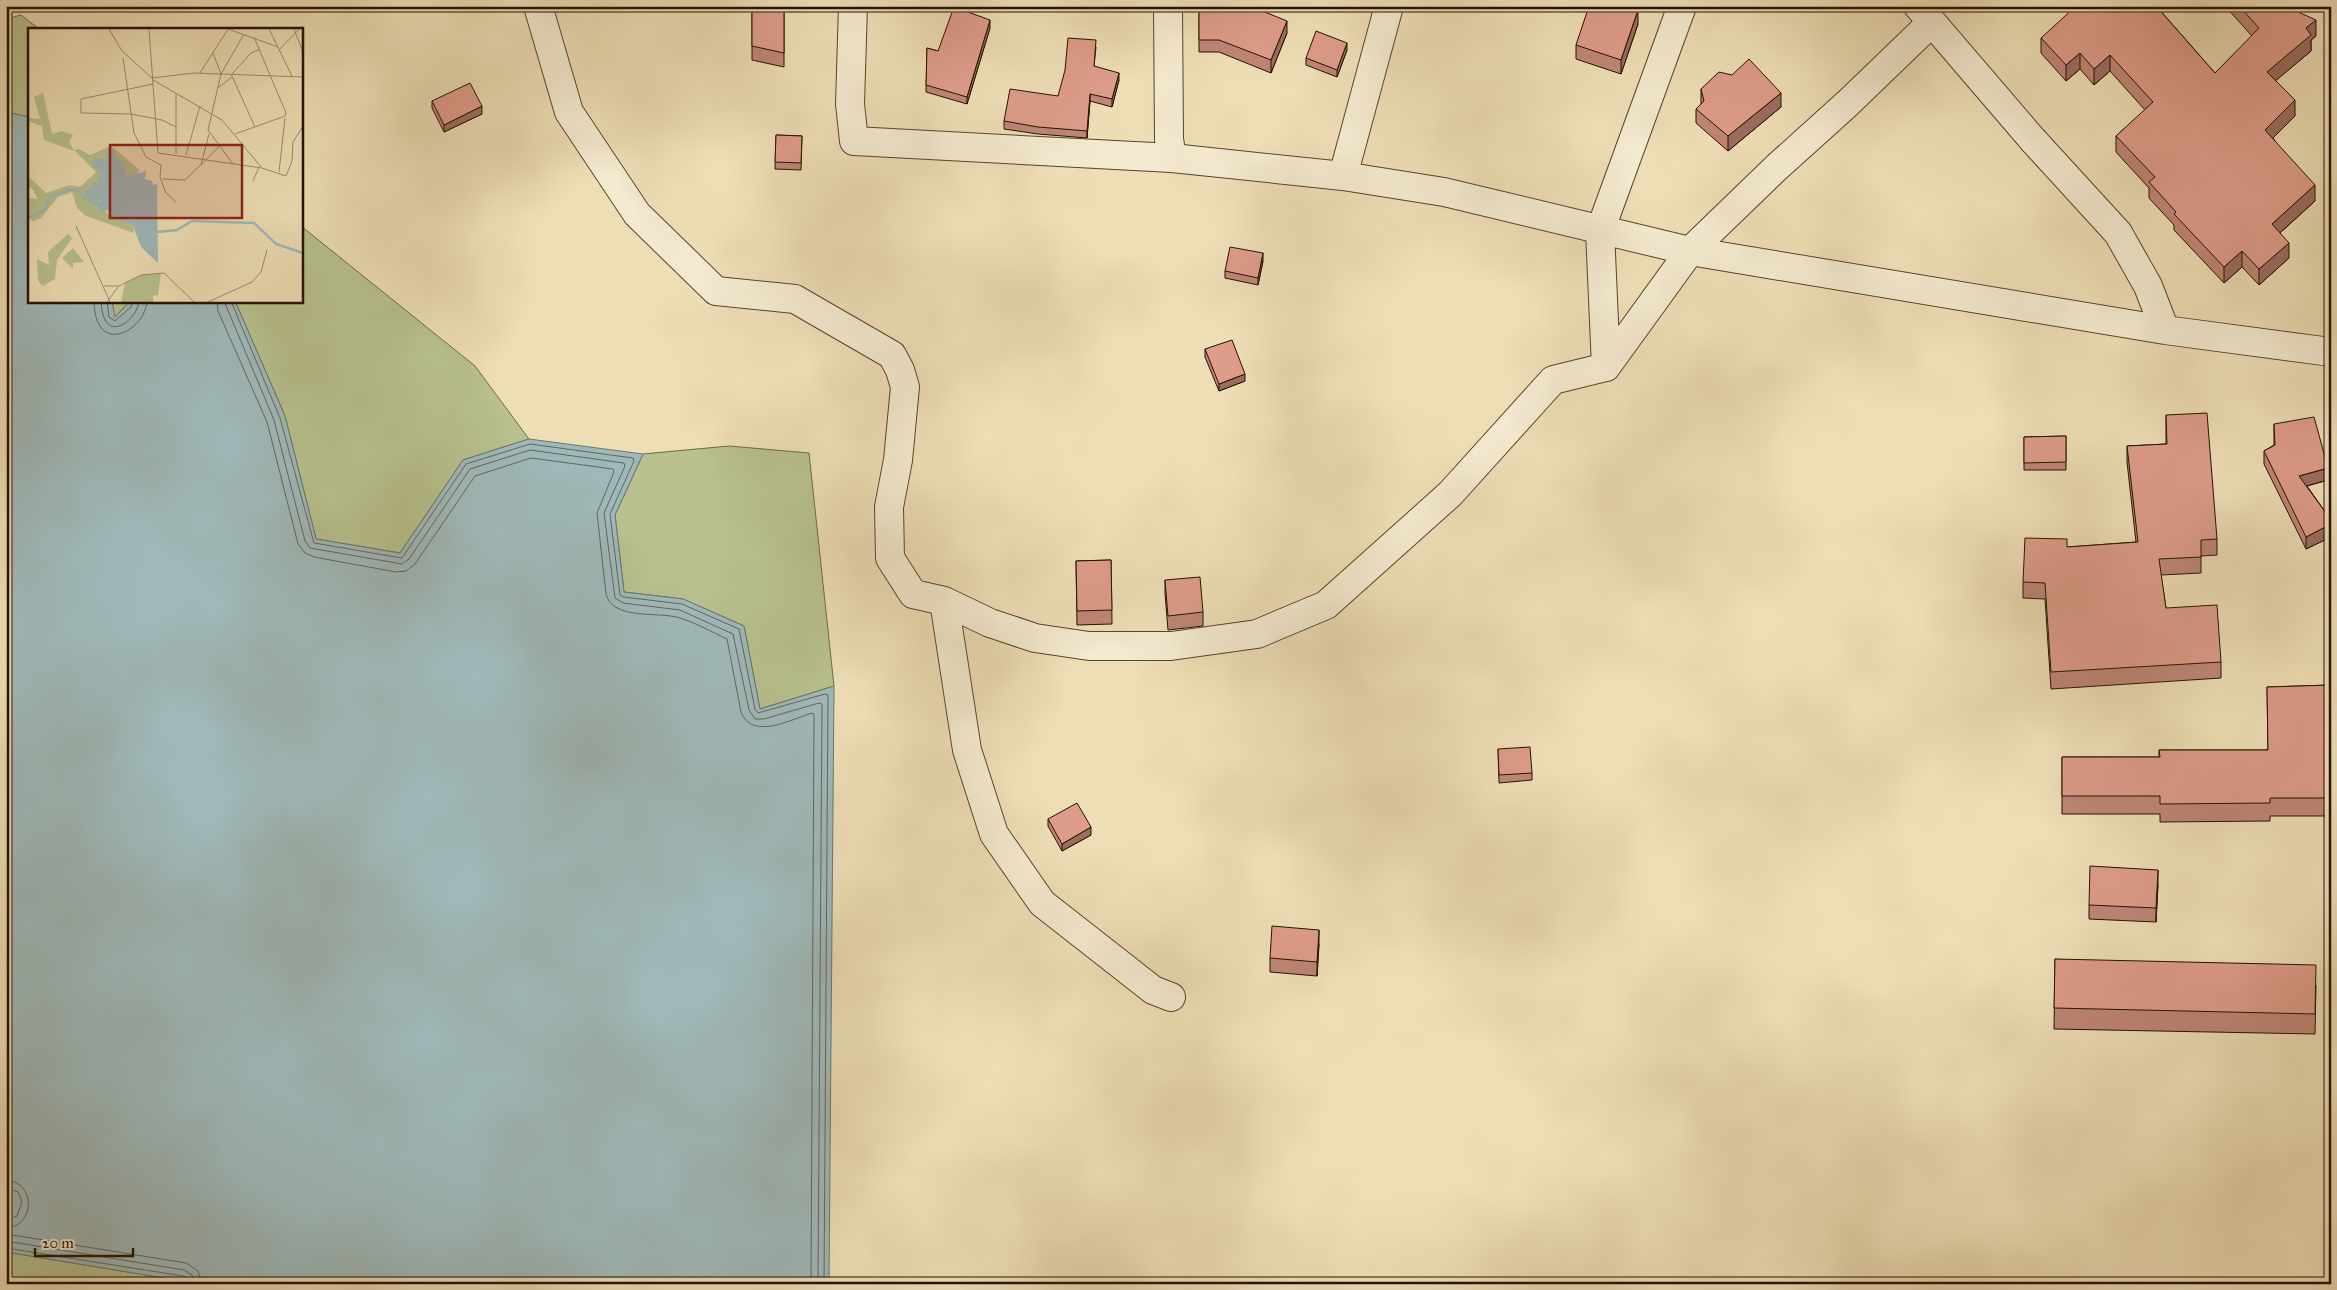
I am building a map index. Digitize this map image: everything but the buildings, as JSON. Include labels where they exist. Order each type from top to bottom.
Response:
[{"type":"street","points":[[538,6],[569,112],[637,214],[716,291],[795,299],[892,355],[900,370],[904,387],[898,460],[889,506],[890,558],[914,594],[944,601],[990,623],[1036,638],[1089,646],[1171,646],[1257,634],[1326,605],[1450,494],[1553,380],[1606,367],[1690,251],[1777,167],[1848,103],[1925,15],[2118,233],[2148,286],[2165,330]]},
{"type":"street","points":[[852,6],[850,104],[854,142],[1172,158],[1343,176],[1444,192],[1600,231],[1690,251],[2165,330],[2331,352]]},
{"type":"street","points":[[1168,6],[1169,139],[1172,158]]},
{"type":"street","points":[[1343,176],[1390,6]]},
{"type":"street","points":[[1606,367],[1600,231],[1682,6]]},
{"type":"street","points":[[944,601],[967,750],[994,834],[1042,903],[1153,990],[1171,997]]},
{"type":"green space","points":[[21,15],[38,28],[28,28],[28,117],[6,112],[6,19]]},
{"type":"green space","points":[[302,227],[475,366],[529,439],[463,460],[400,553],[316,539],[285,416],[235,302],[302,302]]},
{"type":"green space","points":[[112,302],[129,302],[114,318]]},
{"type":"green space","points":[[729,446],[809,453],[834,686],[760,709],[744,626],[683,599],[624,592],[615,515],[643,454]]},
{"type":"green space","points":[[6,1252],[182,1281],[185,1284],[6,1284]]},
{"type":"water","points":[[6,112],[28,117],[28,302],[112,302],[115,317],[129,302],[235,302],[285,416],[316,539],[400,553],[463,460],[529,439],[643,454],[615,515],[624,592],[683,599],[744,626],[760,709],[834,686],[829,1284],[185,1284],[182,1281],[6,1252],[6,1217],[11,1201],[6,1198]]}]
